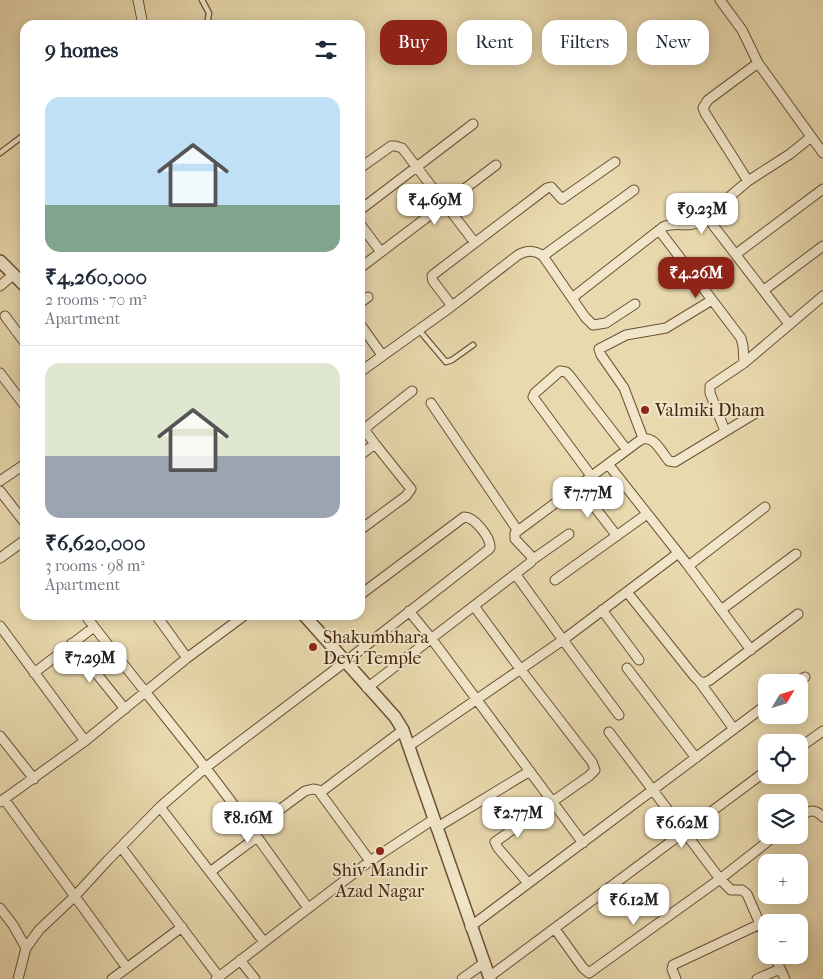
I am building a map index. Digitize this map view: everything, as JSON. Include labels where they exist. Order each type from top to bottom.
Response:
[{"type":"street","points":[[138,0],[142,20]]},
{"type":"street","points":[[720,0],[742,30],[758,63],[823,153]]},
{"type":"street","points":[[748,181],[705,113],[704,108],[708,100],[758,63]]},
{"type":"street","points":[[365,206],[473,124]]},
{"type":"street","points":[[572,298],[669,224],[697,224],[748,181],[790,154],[812,137]]},
{"type":"street","points":[[365,164],[386,149],[395,146],[402,148],[475,243]]},
{"type":"street","points":[[452,306],[433,281],[432,276],[546,188],[551,187],[562,199],[615,162]]},
{"type":"street","points":[[365,264],[496,165]]},
{"type":"street","points":[[736,254],[823,189]]},
{"type":"street","points":[[543,256],[634,190]]},
{"type":"street","points":[[706,216],[790,324]]},
{"type":"street","points":[[659,230],[740,338],[744,363]]},
{"type":"street","points":[[365,231],[381,252]]},
{"type":"street","points":[[764,290],[823,246]]},
{"type":"street","points":[[365,368],[452,306],[518,255],[531,251],[543,256],[590,323],[597,326],[606,323],[634,304]]},
{"type":"street","points":[[0,261],[20,281]]},
{"type":"street","points":[[0,286],[14,274]]},
{"type":"street","points":[[725,431],[709,389],[713,383],[744,363],[823,296]]},
{"type":"street","points":[[643,438],[624,388],[601,356],[599,349],[626,335],[666,328],[712,300]]},
{"type":"street","points":[[5,316],[20,336]]},
{"type":"street","points":[[365,331],[382,355]]},
{"type":"street","points":[[592,477],[533,397],[560,371],[566,372],[570,376],[627,450]]},
{"type":"street","points":[[0,373],[20,399]]},
{"type":"street","points":[[365,526],[406,496],[411,489],[366,432],[366,428],[412,391]]},
{"type":"street","points":[[431,403],[518,531]]},
{"type":"street","points":[[532,560],[532,557],[515,539],[514,536],[518,531],[643,438],[652,439],[668,461],[675,462],[759,411]]},
{"type":"street","points":[[365,451],[375,444]]},
{"type":"street","points":[[608,464],[677,554],[687,564],[750,650]]},
{"type":"street","points":[[0,482],[20,468]]},
{"type":"street","points":[[579,487],[617,536]]},
{"type":"street","points":[[0,491],[20,517]]},
{"type":"street","points":[[687,564],[696,560],[764,507]]},
{"type":"street","points":[[555,580],[647,514]]},
{"type":"street","points":[[21,977],[26,948],[40,930],[160,807],[205,768],[410,612],[490,548],[490,542],[473,520],[469,517],[460,519],[365,591]]},
{"type":"street","points":[[367,688],[532,560],[569,534]]},
{"type":"street","points":[[0,558],[20,544]]},
{"type":"street","points":[[409,746],[563,640],[677,554]]},
{"type":"street","points":[[721,610],[796,554]]},
{"type":"street","points":[[516,574],[620,715]]},
{"type":"street","points":[[627,592],[699,681],[734,729]]},
{"type":"street","points":[[474,606],[592,762],[595,770],[496,842],[498,848],[528,883]]},
{"type":"street","points":[[602,610],[639,660]]},
{"type":"street","points":[[410,612],[583,843]]},
{"type":"street","points":[[699,681],[704,683],[710,680],[798,614]]},
{"type":"street","points":[[89,620],[144,693],[205,768],[308,908]]},
{"type":"street","points":[[160,620],[187,658]]},
{"type":"street","points":[[127,968],[2,801],[85,741],[187,658],[238,620]]},
{"type":"street","points":[[308,620],[367,688],[395,717],[403,730],[470,926],[490,978],[758,777]]},
{"type":"street","points":[[34,673],[94,627]]},
{"type":"street","points":[[0,628],[85,741]]},
{"type":"street","points":[[72,643],[126,709]]},
{"type":"street","points":[[628,668],[696,758]]},
{"type":"street","points":[[470,926],[758,711]]},
{"type":"street","points":[[321,792],[403,730]]},
{"type":"street","points":[[808,742],[823,731]]},
{"type":"street","points":[[609,732],[720,879],[731,890],[744,892],[758,920]]},
{"type":"street","points":[[0,736],[34,779]]},
{"type":"street","points":[[121,847],[218,978],[370,861],[530,771]]},
{"type":"street","points":[[210,872],[305,791],[313,789],[321,792],[370,861]]},
{"type":"street","points":[[160,807],[264,942]]},
{"type":"street","points":[[808,811],[814,810],[823,817]]},
{"type":"street","points":[[555,929],[583,968],[589,973],[720,879],[765,844]]},
{"type":"street","points":[[2,913],[26,948]]},
{"type":"street","points":[[676,979],[672,969],[674,965],[758,925]]},
{"type":"street","points":[[112,979],[182,927]]},
{"type":"street","points":[[240,960],[255,979]]},
{"type":"street","points":[[462,979],[484,964]]},
{"type":"street","points":[[778,964],[785,979]]},
{"type":"street","points":[[757,979],[780,969]]},
{"type":"lane","points":[[202,0],[209,13],[208,20]]},
{"type":"lane","points":[[0,153],[20,138]]},
{"type":"lane","points":[[419,330],[446,362],[452,360],[473,345]]},
{"type":"place","name":"Valmiki Dham","points":[[645,410]]},
{"type":"place","name":"Shakumbhara Devi Temple","points":[[313,647]]},
{"type":"place","name":"Shiv Mandir Azad Nagar","points":[[380,851]]}]
